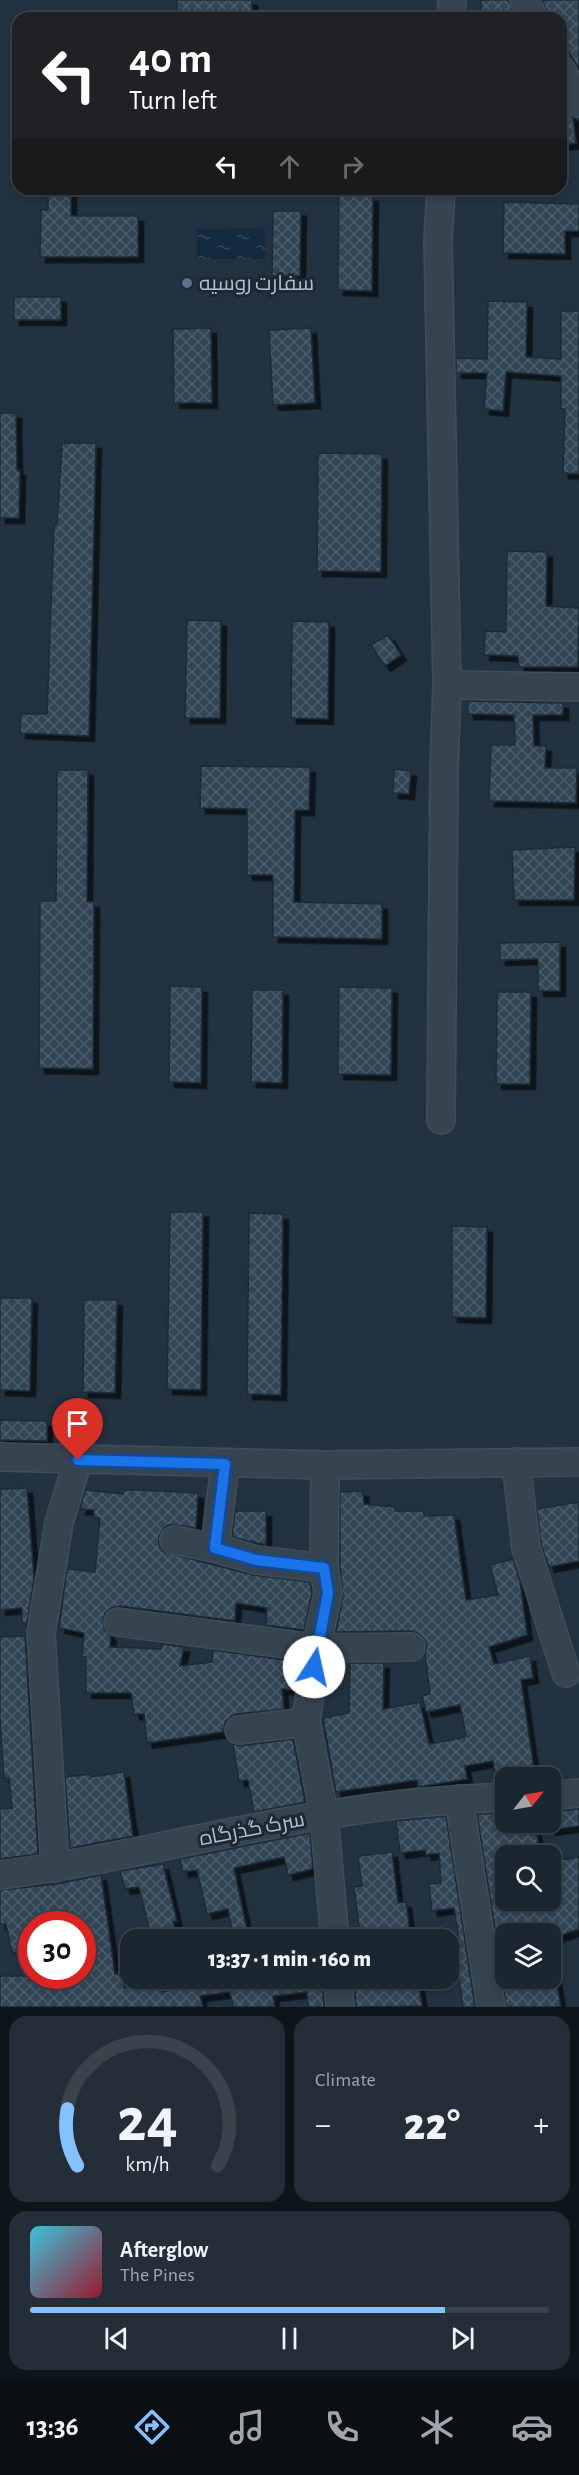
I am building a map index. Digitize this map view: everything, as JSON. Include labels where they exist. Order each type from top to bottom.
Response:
[{"type":"street","points":[[567,81],[579,103]]},
{"type":"street","points":[[441,195],[438,240],[447,686],[444,770],[441,1120]]},
{"type":"street","points":[[447,686],[579,687]]},
{"type":"street","points":[[0,1456],[225,1464],[579,1462]]},
{"type":"street","points":[[55,1868],[41,1633],[59,1522],[78,1460]]},
{"type":"street","points":[[516,1462],[526,1548],[566,1673]]},
{"type":"street","points":[[215,1548],[225,1464]]},
{"type":"street","points":[[325,1465],[324,1568],[328,1593],[316,1648],[306,1722],[324,1815],[334,1929]]},
{"type":"street","points":[[174,1540],[215,1548],[256,1560],[324,1568]]},
{"type":"street","points":[[118,1622],[316,1648],[411,1647]]},
{"type":"street","points":[[239,1730],[306,1722]]},
{"type":"street","points":[[561,1795],[579,1793]]},
{"type":"street","name":"سرک گذرگاه","points":[[0,1875],[55,1868],[324,1815],[459,1799],[495,1797]]},
{"type":"street","points":[[459,1799],[491,2007]]},
{"type":"street","points":[[339,1989],[340,2007]]},
{"type":"water","points":[[265,228],[265,259],[197,259],[197,229]]},
{"type":"building","points":[[177,0],[252,0],[252,12],[177,12]]},
{"type":"building","points":[[481,0],[508,0],[513,12],[482,12]]},
{"type":"building","points":[[542,0],[579,0],[579,69],[567,48],[567,12],[547,12]]},
{"type":"building","points":[[567,112],[573,117],[576,143],[567,144]]},
{"type":"building","points":[[48,195],[71,195],[71,216],[138,216],[138,257],[40,257],[41,210],[48,210]]},
{"type":"building","points":[[339,195],[373,196],[372,291],[338,290]]},
{"type":"building","points":[[504,202],[579,204],[579,231],[565,231],[565,254],[503,253]]},
{"type":"building","points":[[273,211],[301,211],[300,276],[272,276]]},
{"type":"building","points":[[14,297],[61,297],[61,320],[14,320]]},
{"type":"building","points":[[488,301],[527,302],[526,357],[561,359],[561,311],[579,311],[579,474],[563,473],[565,409],[561,409],[561,376],[506,372],[503,411],[484,409],[487,373],[456,373],[456,358],[487,359]]},
{"type":"building","points":[[211,328],[212,403],[174,403],[173,329]]},
{"type":"building","points":[[311,328],[315,403],[273,405],[269,330]]},
{"type":"building","points":[[0,413],[16,413],[17,470],[20,470],[19,518],[0,518]]},
{"type":"building","points":[[62,443],[96,443],[89,736],[20,733],[21,714],[47,714],[54,525],[57,525]]},
{"type":"building","points":[[318,453],[382,454],[381,572],[317,571]]},
{"type":"building","points":[[507,551],[547,552],[546,606],[579,608],[578,667],[519,667],[518,656],[484,655],[485,631],[506,632]]},
{"type":"building","points":[[187,620],[221,621],[220,718],[185,718]]},
{"type":"building","points":[[292,621],[329,622],[328,719],[291,718]]},
{"type":"building","points":[[388,635],[401,655],[385,666],[371,645]]},
{"type":"building","points":[[468,701],[563,703],[563,715],[533,715],[534,746],[546,746],[545,768],[577,768],[576,803],[489,801],[491,745],[515,745],[514,715],[468,714]]},
{"type":"building","points":[[201,766],[310,767],[309,810],[295,810],[294,902],[382,904],[382,939],[273,937],[273,875],[247,875],[247,809],[200,808]]},
{"type":"building","points":[[394,769],[411,771],[409,794],[393,793]]},
{"type":"building","points":[[57,770],[88,770],[87,902],[94,902],[93,1069],[39,1068],[40,901],[56,901]]},
{"type":"building","points":[[575,847],[574,900],[514,900],[512,850]]},
{"type":"building","points":[[560,942],[560,991],[538,991],[538,959],[500,960],[500,943]]},
{"type":"building","points":[[170,986],[202,987],[201,1083],[169,1082]]},
{"type":"building","points":[[339,987],[392,988],[391,1075],[338,1074]]},
{"type":"building","points":[[252,990],[283,990],[282,1083],[251,1082]]},
{"type":"building","points":[[497,992],[531,992],[530,1084],[496,1084]]},
{"type":"building","points":[[170,1212],[203,1212],[201,1390],[167,1389]]},
{"type":"building","points":[[249,1213],[283,1214],[281,1395],[247,1394]]},
{"type":"building","points":[[452,1226],[487,1227],[486,1318],[452,1317]]},
{"type":"building","points":[[0,1298],[32,1298],[30,1391],[0,1390]]},
{"type":"building","points":[[84,1300],[117,1300],[115,1393],[83,1392]]},
{"type":"building","points":[[0,1420],[47,1421],[47,1441],[0,1440]]},
{"type":"building","points":[[27,1488],[34,1578],[27,1623],[22,1622],[22,1608],[0,1610],[0,1489]]},
{"type":"building","points":[[85,1490],[123,1494],[124,1490],[198,1493],[196,1528],[168,1525],[159,1536],[159,1545],[164,1552],[253,1575],[310,1582],[312,1593],[304,1630],[266,1625],[267,1608],[236,1603],[235,1621],[120,1606],[111,1608],[105,1613],[103,1619],[104,1629],[111,1636],[110,1647],[161,1649],[162,1644],[184,1647],[180,1666],[212,1662],[213,1650],[298,1662],[294,1690],[282,1689],[284,1709],[237,1714],[225,1723],[223,1732],[147,1743],[144,1714],[134,1714],[131,1693],[86,1693],[86,1657],[82,1656],[84,1633],[59,1628],[67,1569],[95,1572],[100,1518],[94,1518],[94,1510],[80,1509]]},
{"type":"building","points":[[363,1491],[364,1504],[395,1507],[395,1511],[424,1511],[424,1516],[454,1515],[466,1600],[498,1595],[490,1565],[513,1559],[520,1581],[527,1635],[489,1647],[494,1664],[530,1656],[533,1678],[521,1680],[534,1767],[495,1767],[495,1774],[493,1761],[465,1766],[467,1779],[418,1787],[417,1780],[336,1792],[323,1718],[349,1713],[350,1663],[384,1663],[383,1709],[420,1702],[429,1744],[465,1737],[466,1734],[460,1705],[426,1712],[422,1696],[430,1694],[425,1654],[427,1646],[419,1634],[411,1631],[336,1632],[343,1596],[340,1567],[340,1492]]},
{"type":"building","points":[[579,1502],[579,1561],[549,1567],[541,1545],[537,1509]]},
{"type":"building","points":[[235,1511],[266,1511],[266,1545],[232,1537]]},
{"type":"building","points":[[25,1636],[38,1854],[0,1859],[0,1809],[12,1808],[9,1778],[4,1778],[0,1721],[0,1637]]},
{"type":"building","points":[[293,1739],[305,1802],[254,1812],[248,1780],[239,1781],[233,1744],[241,1746]]},
{"type":"building","points":[[124,1772],[133,1836],[70,1848],[65,1777],[91,1774],[91,1777]]},
{"type":"building","points":[[579,1809],[579,1826],[561,1828],[561,1811]]},
{"type":"building","points":[[495,1813],[495,1833],[536,1833],[539,1845],[495,1845],[495,1911],[561,1911],[561,1860],[579,1857],[579,1929],[561,1935],[561,1923],[495,1923],[495,1929],[477,1814]]},
{"type":"building","points":[[446,1816],[475,2007],[463,2007],[459,1980],[459,1929],[454,1908],[432,1911],[429,1884],[441,1883],[439,1853],[426,1855],[425,1850],[400,1853],[396,1821]]},
{"type":"building","points":[[310,1833],[313,1869],[288,1875],[284,1857],[234,1868],[247,1929],[232,1929],[228,1909],[207,1914],[197,1870],[183,1872],[180,1859]]},
{"type":"building","points":[[392,1852],[398,1903],[406,1902],[410,1929],[350,1929],[359,1927],[354,1887],[362,1886],[358,1856]]},
{"type":"building","points":[[163,1864],[177,1921],[173,1922],[175,1929],[149,1929],[139,1887],[125,1889],[120,1871]]},
{"type":"building","points":[[101,1875],[115,1974],[120,1973],[120,1989],[161,1989],[162,1992],[174,1989],[323,1989],[324,2007],[308,2007],[307,1992],[273,1996],[275,2007],[233,2007],[230,1992],[200,1996],[203,2007],[0,2007],[0,1976],[18,1976],[18,1989],[96,1989],[96,1911],[18,1911],[18,1952],[12,1953],[6,1924],[0,1924],[0,1890],[57,1884]]},
{"type":"building","points":[[355,1989],[420,1989],[422,2006],[356,2007]]},
{"type":"building","points":[[504,1989],[558,1989],[561,2007],[506,2007]]},
{"type":"place","name":"سفارت روسیه","points":[[187,283]]},
{"type":"route","points":[[78,1460],[225,1464],[215,1548],[256,1560],[324,1568],[328,1593],[314,1667]]}]
